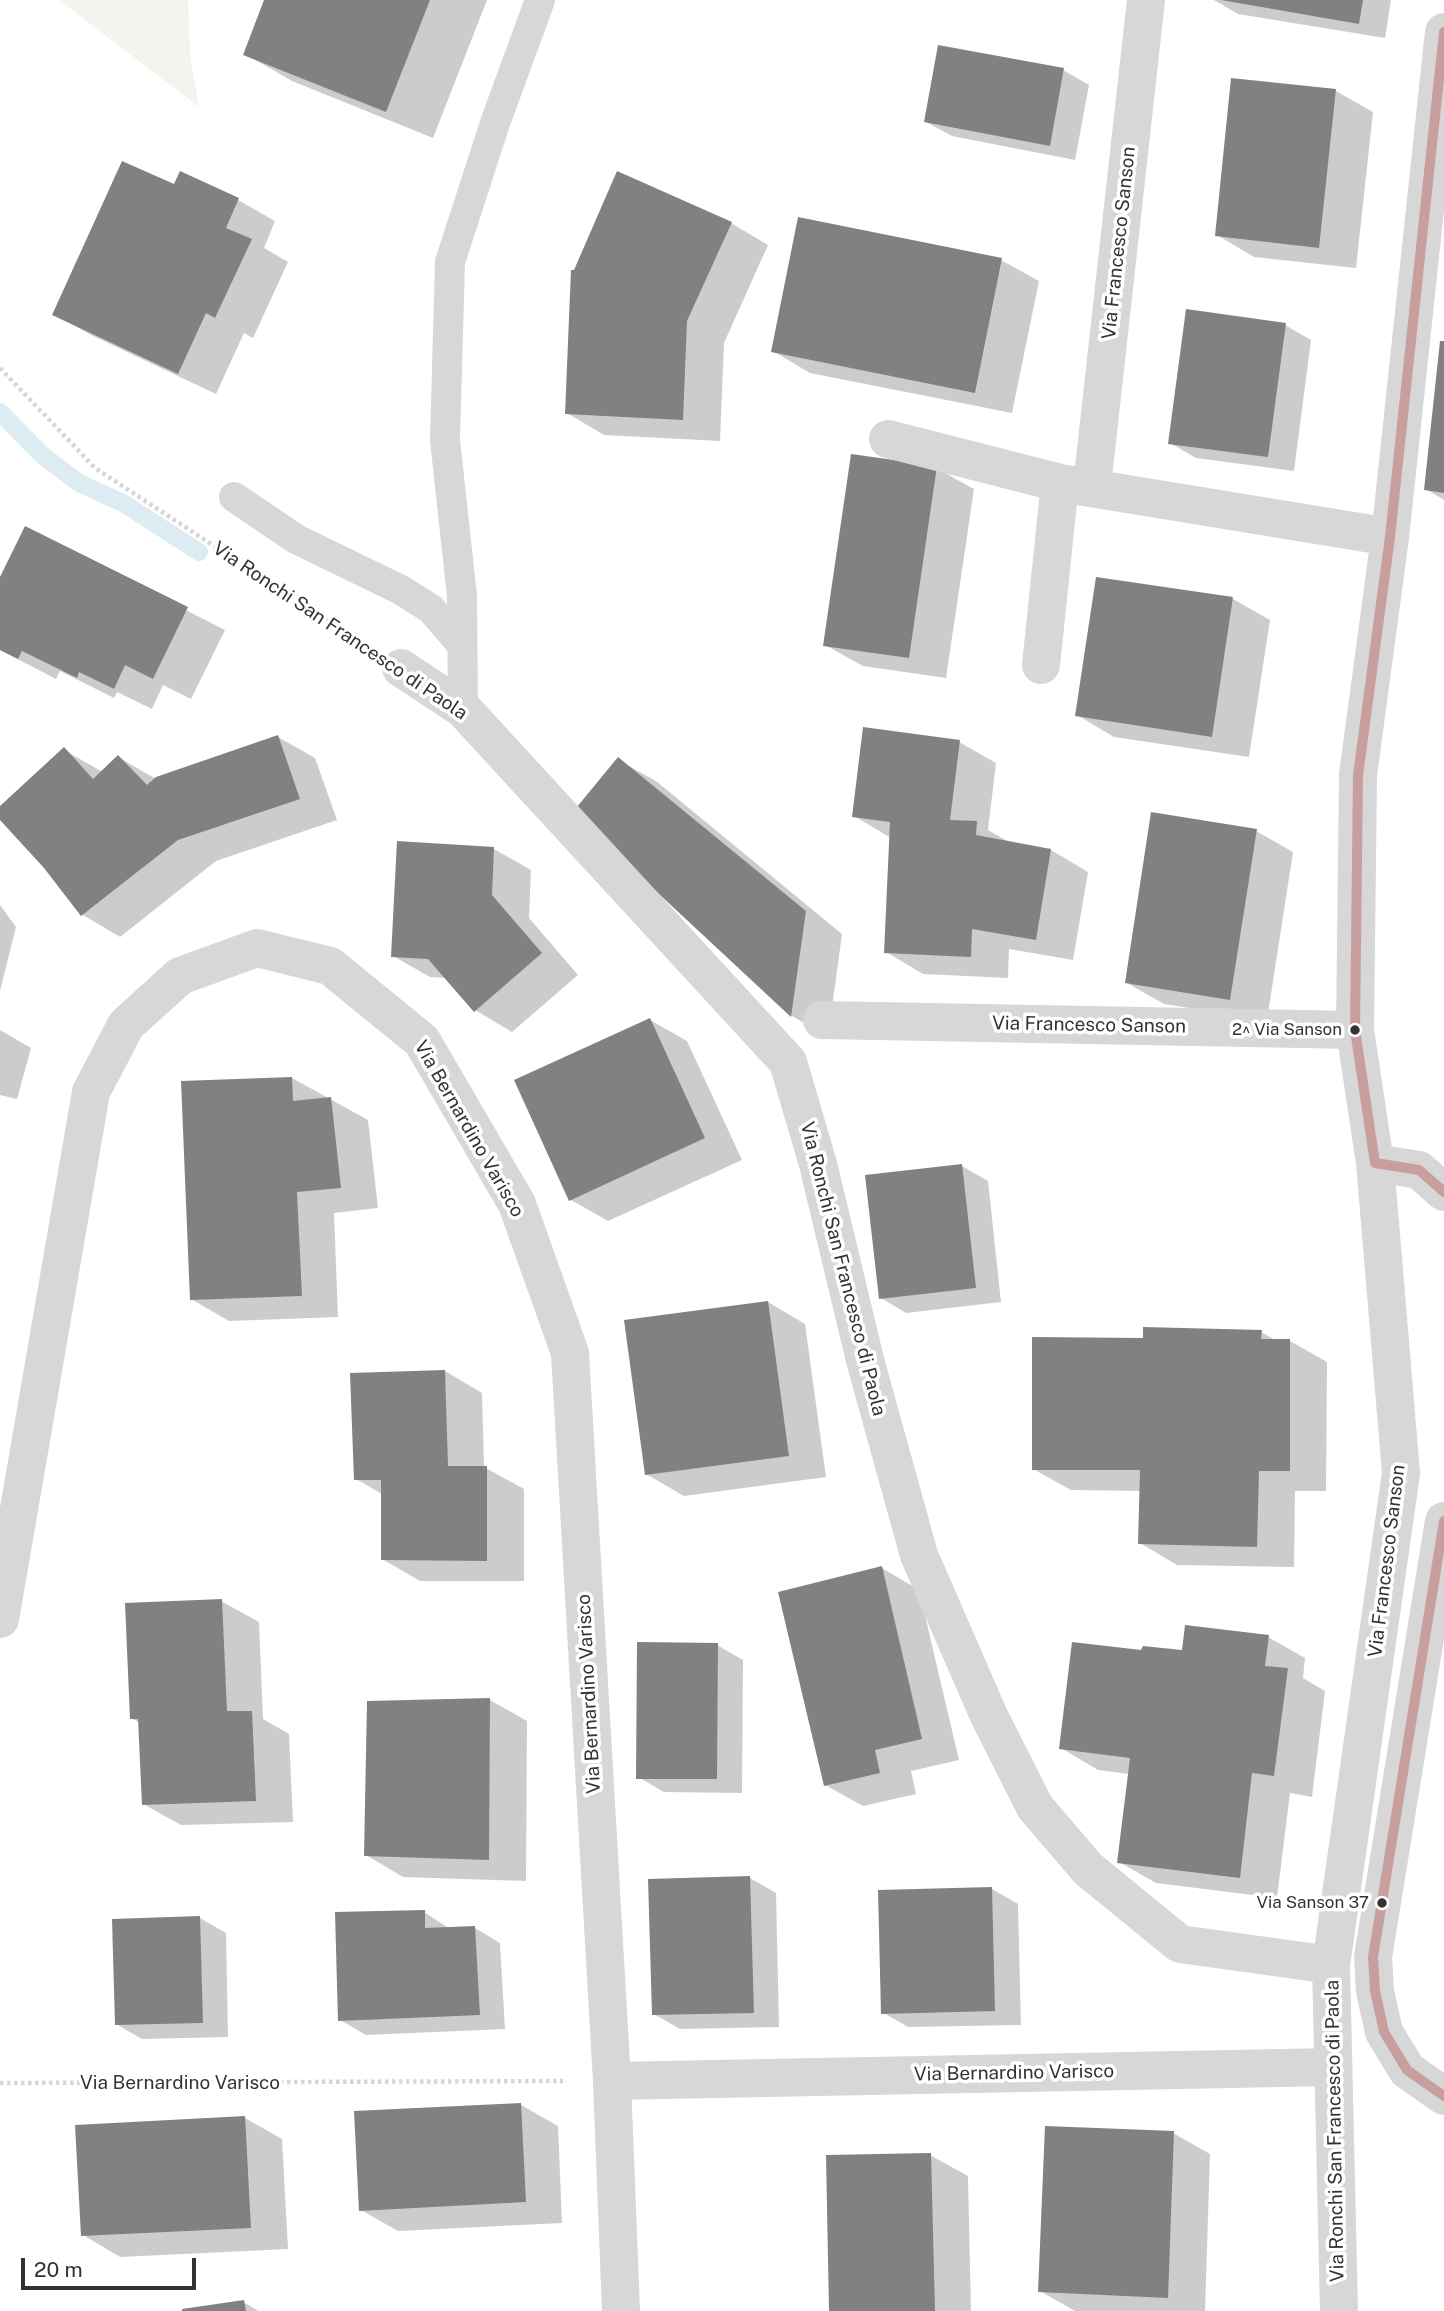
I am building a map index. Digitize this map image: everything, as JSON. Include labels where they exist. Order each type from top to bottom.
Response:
[{"type":"street","name":"Via Francesco Sanson","points":[[1041,665],[1076,485],[1146,0]]},
{"type":"street","name":"Via Francesco Sanson","points":[[1331,1965],[1401,1473],[1375,1163],[1355,1030],[1358,775],[1390,537],[1444,32]]},
{"type":"street","points":[[888,439],[1076,485],[1390,537]]},
{"type":"street","name":"Via Ronchi San Francesco di Paola","points":[[401,668],[463,709],[788,1062],[818,1164],[865,1360],[919,1555],[989,1716],[1035,1807],[1088,1869],[1180,1944],[1331,1965],[1337,2122],[1339,2311]]},
{"type":"street","name":"Via Bernardino Varisco","points":[[0,1619],[89,1105],[97,1081],[126,1025],[180,976],[257,948],[330,966],[422,1041],[517,1204],[569,1353],[612,2081],[621,2311]]},
{"type":"street","name":"Via Francesco Sanson","points":[[822,1020],[1355,1030]]},
{"type":"street","points":[[1375,1163],[1419,1170],[1444,1192]]},
{"type":"street","points":[[1444,1521],[1373,1958],[1375,1991],[1384,2032],[1407,2070],[1444,2096]]},
{"type":"street","name":"Via Bernardino Varisco","points":[[612,2081],[1333,2067]]},
{"type":"lane","points":[[463,709],[462,596],[445,440],[450,262],[495,123],[541,0]]},
{"type":"lane","points":[[234,497],[296,539],[401,590],[431,609],[462,645]]},
{"type":"path","name":"Via Ronchi San Francesco di Paola","points":[[0,368],[95,468],[401,668]]},
{"type":"path","name":"Via Bernardino Varisco","points":[[0,2083],[612,2081]]},
{"type":"shaded area","points":[[59,0],[188,0],[190,55],[199,107]]},
{"type":"building","points":[[264,0],[430,0],[386,112],[243,55]]},
{"type":"building","points":[[1221,0],[1363,0],[1359,24]]},
{"type":"building","points":[[938,45],[1064,68],[1050,146],[924,122]]},
{"type":"building","points":[[1231,78],[1336,89],[1319,248],[1215,236]]},
{"type":"building","points":[[122,161],[174,184],[180,171],[239,198],[226,228],[252,239],[215,318],[206,313],[178,374],[52,315]]},
{"type":"building","points":[[617,171],[732,222],[687,321],[683,420],[565,414],[571,270],[574,270]]},
{"type":"building","points":[[798,217],[1002,258],[975,393],[771,352]]},
{"type":"building","points":[[1186,309],[1286,323],[1268,457],[1168,444]]},
{"type":"building","points":[[1440,341],[1444,341],[1444,493],[1424,490]]},
{"type":"building","points":[[851,454],[937,466],[909,658],[823,646]]},
{"type":"building","points":[[25,526],[188,607],[153,679],[125,665],[114,689],[79,672],[77,678],[22,651],[18,659],[0,650],[0,577]]},
{"type":"building","points":[[1096,577],[1233,597],[1212,737],[1075,716]]},
{"type":"building","points":[[863,727],[960,740],[950,820],[977,821],[976,835],[1051,849],[1036,940],[972,929],[971,957],[884,953],[890,822],[852,817]]},
{"type":"building","points":[[278,735],[300,799],[178,840],[81,916],[44,868],[0,820],[0,806],[64,747],[93,779],[118,755],[147,785],[156,777]]},
{"type":"building","points":[[618,757],[806,911],[791,1017],[572,813]]},
{"type":"building","points":[[1151,812],[1257,829],[1230,1000],[1125,983]]},
{"type":"building","points":[[397,841],[494,847],[492,895],[542,953],[474,1012],[428,959],[391,957]]},
{"type":"building","points":[[650,1018],[705,1138],[569,1201],[514,1080]]},
{"type":"building","points":[[292,1077],[293,1101],[331,1097],[341,1188],[297,1192],[302,1296],[190,1300],[181,1081]]},
{"type":"building","points":[[962,1164],[976,1288],[879,1299],[865,1175]]},
{"type":"building","points":[[768,1301],[789,1456],[645,1475],[624,1320]]},
{"type":"building","points":[[1143,1327],[1262,1330],[1261,1339],[1290,1339],[1290,1471],[1259,1471],[1257,1547],[1138,1544],[1140,1470],[1032,1470],[1032,1337],[1143,1338]]},
{"type":"building","points":[[445,1370],[448,1466],[487,1466],[487,1561],[381,1560],[381,1480],[354,1480],[350,1373]]},
{"type":"building","points":[[882,1566],[922,1739],[875,1750],[880,1773],[824,1786],[778,1592]]},
{"type":"building","points":[[222,1599],[227,1711],[252,1711],[256,1801],[142,1805],[138,1719],[130,1719],[125,1603]]},
{"type":"building","points":[[1185,1625],[1269,1635],[1265,1666],[1288,1668],[1274,1776],[1252,1773],[1240,1878],[1117,1863],[1130,1758],[1059,1749],[1072,1642],[1141,1650],[1143,1646],[1182,1650]]},
{"type":"building","points":[[637,1642],[718,1643],[717,1779],[636,1779]]},
{"type":"building","points":[[490,1698],[489,1860],[364,1856],[367,1701]]},
{"type":"building","points":[[750,1876],[754,2013],[652,2015],[648,1879]]},
{"type":"building","points":[[992,1887],[995,2011],[881,2014],[878,1890]]},
{"type":"building","points":[[425,1910],[425,1928],[475,1926],[480,2015],[338,2021],[335,1912]]},
{"type":"building","points":[[200,1916],[203,2023],[115,2025],[112,1919]]},
{"type":"building","points":[[521,2103],[526,2202],[359,2211],[354,2111]]},
{"type":"building","points":[[245,2116],[251,2228],[81,2236],[75,2125]]},
{"type":"building","points":[[1045,2126],[1174,2131],[1168,2298],[1038,2292]]},
{"type":"building","points":[[931,2153],[935,2311],[829,2311],[826,2155]]},
{"type":"building","points":[[244,2300],[246,2311],[182,2311],[182,2309]]},
{"type":"waterway","points":[[0,412],[42,455],[79,483],[123,503],[199,552]]},
{"type":"transit line","points":[[1375,1163],[1355,1030],[1358,775],[1390,537],[1444,32]]},
{"type":"transit line","points":[[1375,1163],[1419,1170],[1444,1192]]},
{"type":"transit line","points":[[1444,1521],[1373,1957],[1375,1991],[1384,2032],[1407,2070],[1444,2096]]},
{"type":"place","name":"2^ Via Sanson","points":[[1355,1030]]},
{"type":"place","name":"Via Sanson 37","points":[[1382,1903]]}]
